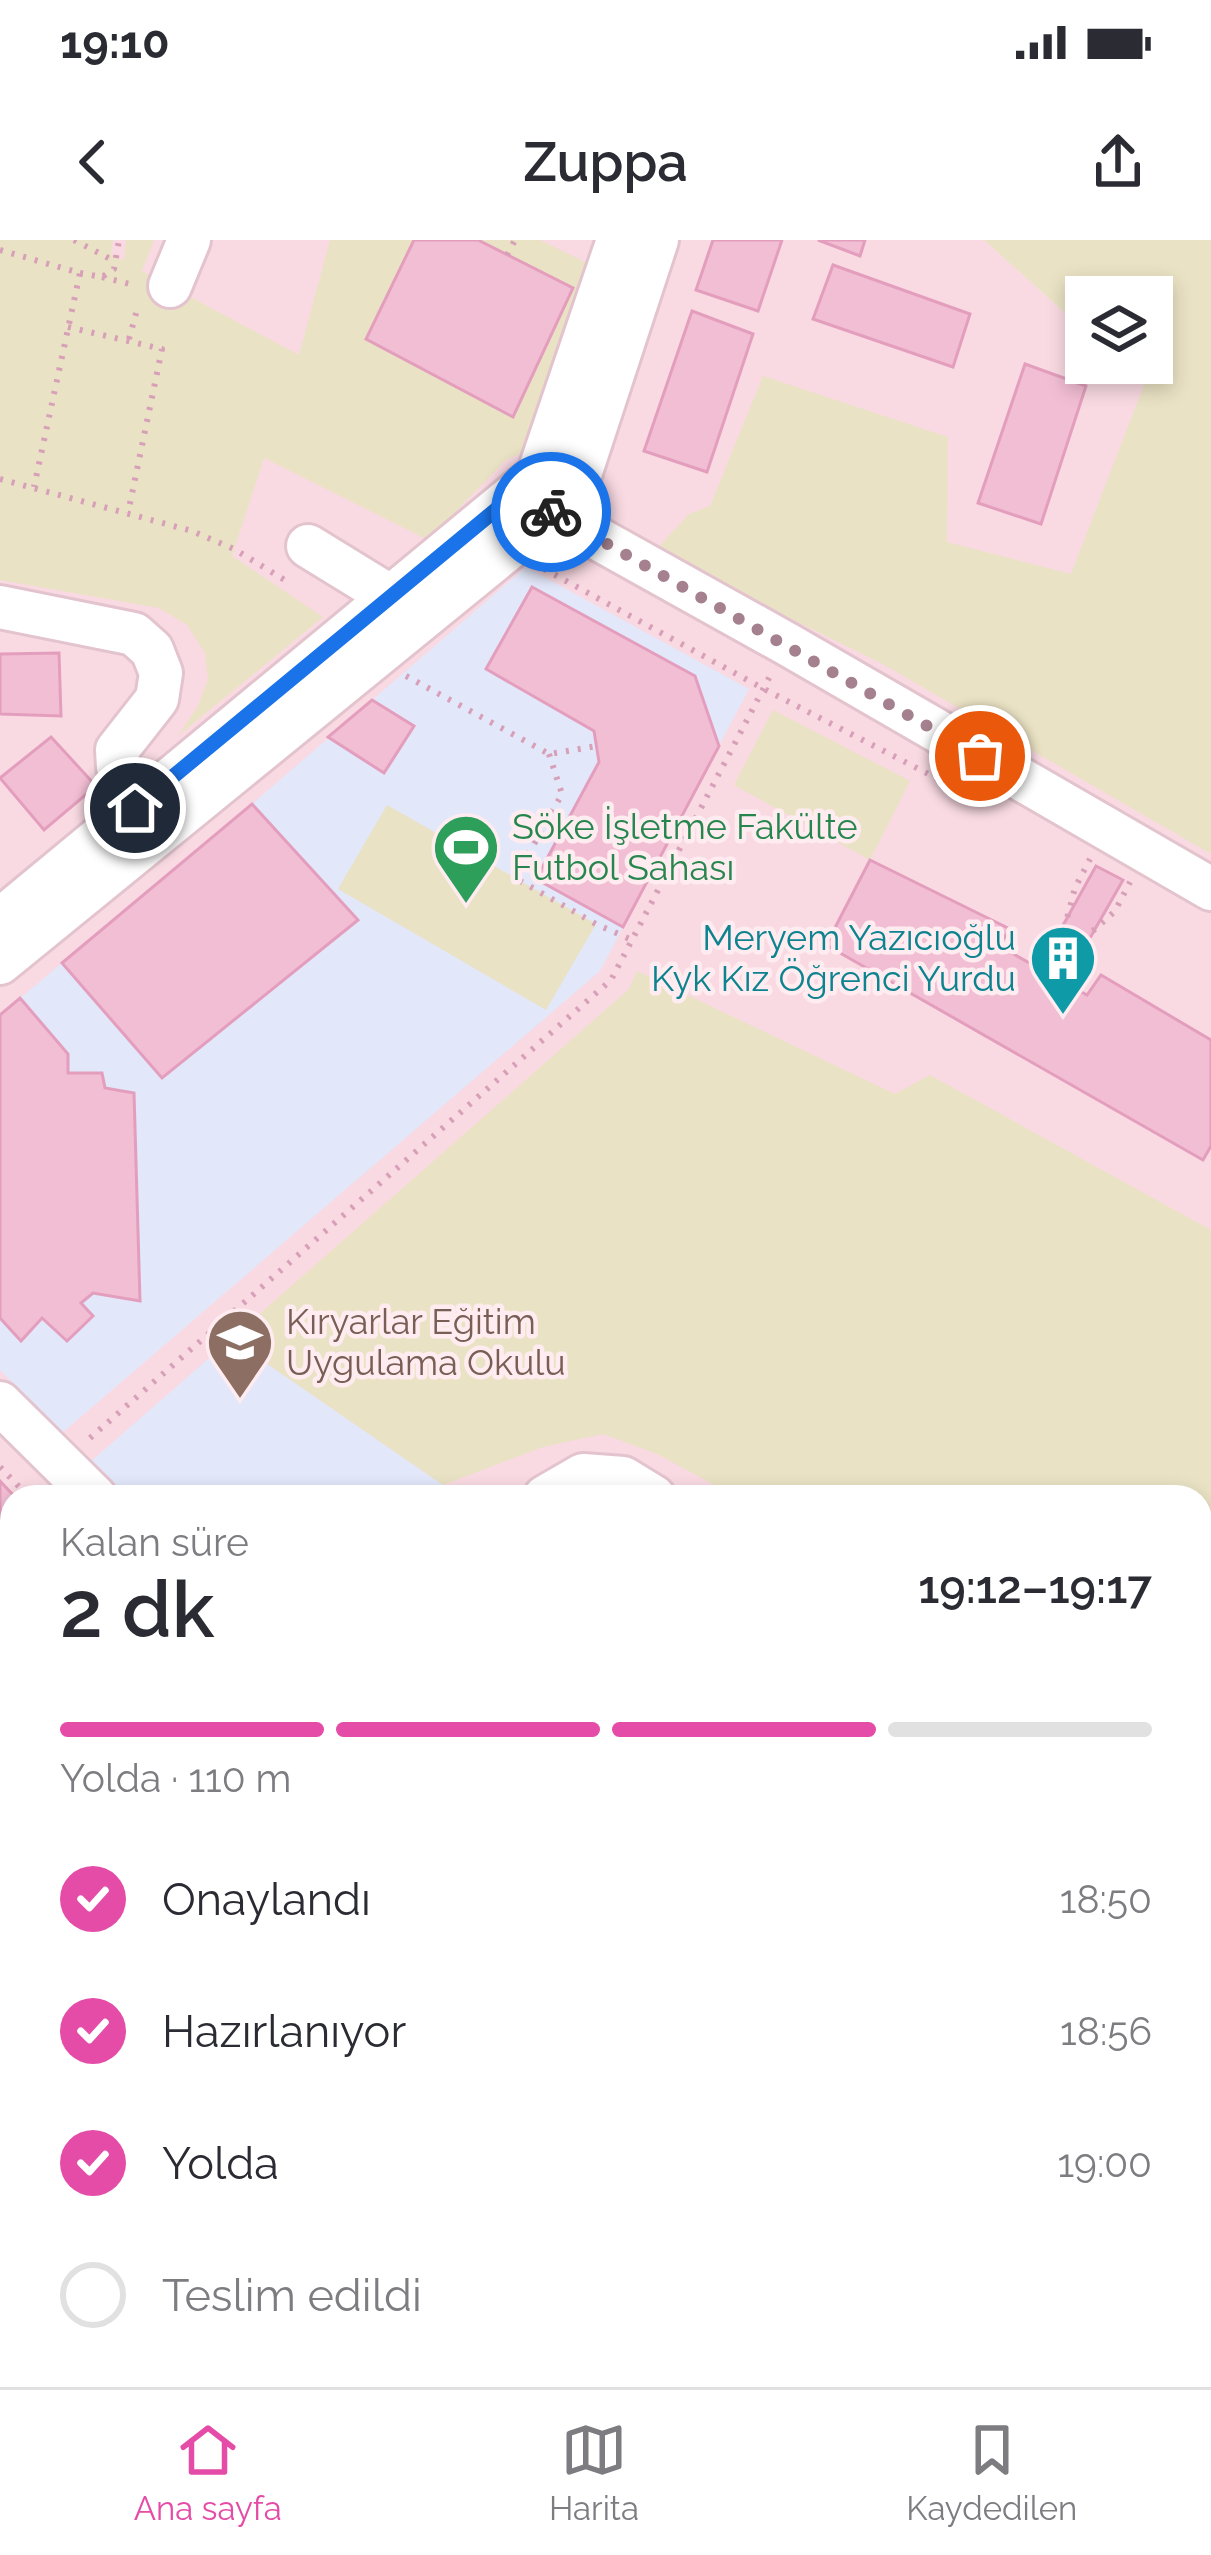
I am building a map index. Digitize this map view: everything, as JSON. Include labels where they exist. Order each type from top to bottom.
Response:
[{"type":"street","points":[[157,287],[189,240]]},
{"type":"street","points":[[0,963],[380,654],[534,503],[538,475],[618,240]]},
{"type":"street","points":[[0,920],[391,597],[534,503],[573,496],[656,240]]},
{"type":"street","points":[[534,503],[1211,889]]},
{"type":"street","points":[[301,566],[391,597]]},
{"type":"street","points":[[0,607],[134,634],[152,650],[161,673],[157,699],[117,750],[118,767],[135,808]]},
{"type":"street","points":[[0,1403],[62,1480]]},
{"type":"street","points":[[0,1435],[62,1480]]},
{"type":"street","points":[[566,1485],[583,1475],[623,1478],[634,1485]]},
{"type":"path","points":[[74,240],[116,262]]},
{"type":"path","points":[[102,277],[114,269],[118,240]]},
{"type":"path","points":[[507,255],[515,240]]},
{"type":"path","points":[[0,250],[80,274],[157,287]]},
{"type":"path","points":[[34,487],[80,274]]},
{"type":"path","points":[[68,327],[162,350],[128,513]]},
{"type":"path","points":[[0,479],[301,566]]},
{"type":"path","points":[[539,566],[948,784]]},
{"type":"path","points":[[62,1480],[611,980],[787,644]]},
{"type":"path","points":[[380,654],[402,674],[549,754],[597,746]]},
{"type":"path","points":[[549,754],[562,794],[514,878],[632,940]]},
{"type":"path","points":[[1052,975],[1075,889],[1091,858]]},
{"type":"path","points":[[1057,963],[1115,911],[1130,881],[1126,876]]},
{"type":"shaded area","points":[[0,240],[984,240],[1065,313],[1065,384],[1144,384],[1211,565],[1211,1244],[1109,1485],[0,1485]]},
{"type":"shaded area","points":[[0,240],[113,240],[111,254],[124,261],[126,240],[154,240],[142,271],[299,355],[330,240],[414,240],[366,339],[512,417],[572,288],[478,240],[540,240],[599,269],[536,446],[506,460],[428,540],[264,458],[232,556],[323,617],[178,736],[198,706],[208,679],[205,653],[187,625],[159,608],[0,580]]},
{"type":"shaded area","points":[[984,240],[1211,240],[1211,854],[881,663],[654,552],[689,514],[710,506],[763,376],[948,437],[947,542],[1071,574],[1143,384],[1173,384],[1173,276],[1065,276],[1065,313]]},
{"type":"shaded area","points":[[526,567],[749,689],[600,971],[62,1433],[0,1370],[0,1015]]},
{"type":"shaded area","points":[[773,710],[910,781],[870,860],[734,785]]},
{"type":"shaded area","name":"Söke İşletme Fakülte Futbol Sahası","points":[[387,805],[596,924],[546,1010],[338,889]]},
{"type":"shaded area","points":[[637,971],[895,1094],[930,1075],[1211,1230],[1211,1485],[715,1485],[657,1454],[603,1434],[543,1447],[443,1485],[231,1339],[629,989]]},
{"type":"shaded area","name":"Kıryarlar Eğitim Uygulama Okulu","points":[[231,1339],[443,1485],[110,1485],[89,1463]]},
{"type":"building","points":[[414,240],[478,240],[573,288],[513,417],[366,339]]},
{"type":"building","points":[[713,240],[782,240],[758,311],[696,290]]},
{"type":"building","points":[[818,240],[865,240],[860,256]]},
{"type":"building","points":[[833,265],[970,314],[953,367],[813,319]]},
{"type":"building","points":[[692,311],[753,334],[707,472],[644,451]]},
{"type":"building","points":[[1025,364],[1065,378],[1065,384],[1086,386],[1041,524],[978,503]]},
{"type":"building","points":[[532,587],[695,676],[719,746],[623,927],[536,879],[599,762],[594,731],[486,669]]},
{"type":"building","points":[[59,653],[61,716],[0,714],[0,654]]},
{"type":"building","points":[[372,700],[414,726],[384,773],[328,737]]},
{"type":"building","points":[[51,737],[96,786],[44,830],[0,778]]},
{"type":"building","points":[[252,804],[358,920],[162,1078],[62,963]]},
{"type":"building","name":"Meryem Yazıcıoğlu Kyk Kız Öğrenci Yurdu","points":[[870,860],[1010,929],[999,946],[1087,995],[1101,975],[1211,1040],[1211,1146],[1203,1160],[826,945]]},
{"type":"building","points":[[1096,866],[1123,880],[1078,959],[1052,945]]},
{"type":"building","points":[[20,998],[68,1054],[68,1073],[102,1073],[105,1088],[134,1093],[140,1301],[93,1293],[81,1303],[93,1316],[67,1341],[42,1318],[21,1341],[0,1318],[0,1015]]},
{"type":"way so far","points":[[551,512],[980,756]]},
{"type":"place","name":"Söke İşletme Fakülte Futbol Sahası","points":[[466,906]]},
{"type":"place","name":"Meryem Yazıcıoğlu Kyk Kız Öğrenci Yurdu","points":[[1063,1017]]},
{"type":"place","name":"Kıryarlar Eğitim Uygulama Okulu","points":[[240,1401]]},
{"type":"route","points":[[135,808],[515,494],[551,512]]}]
